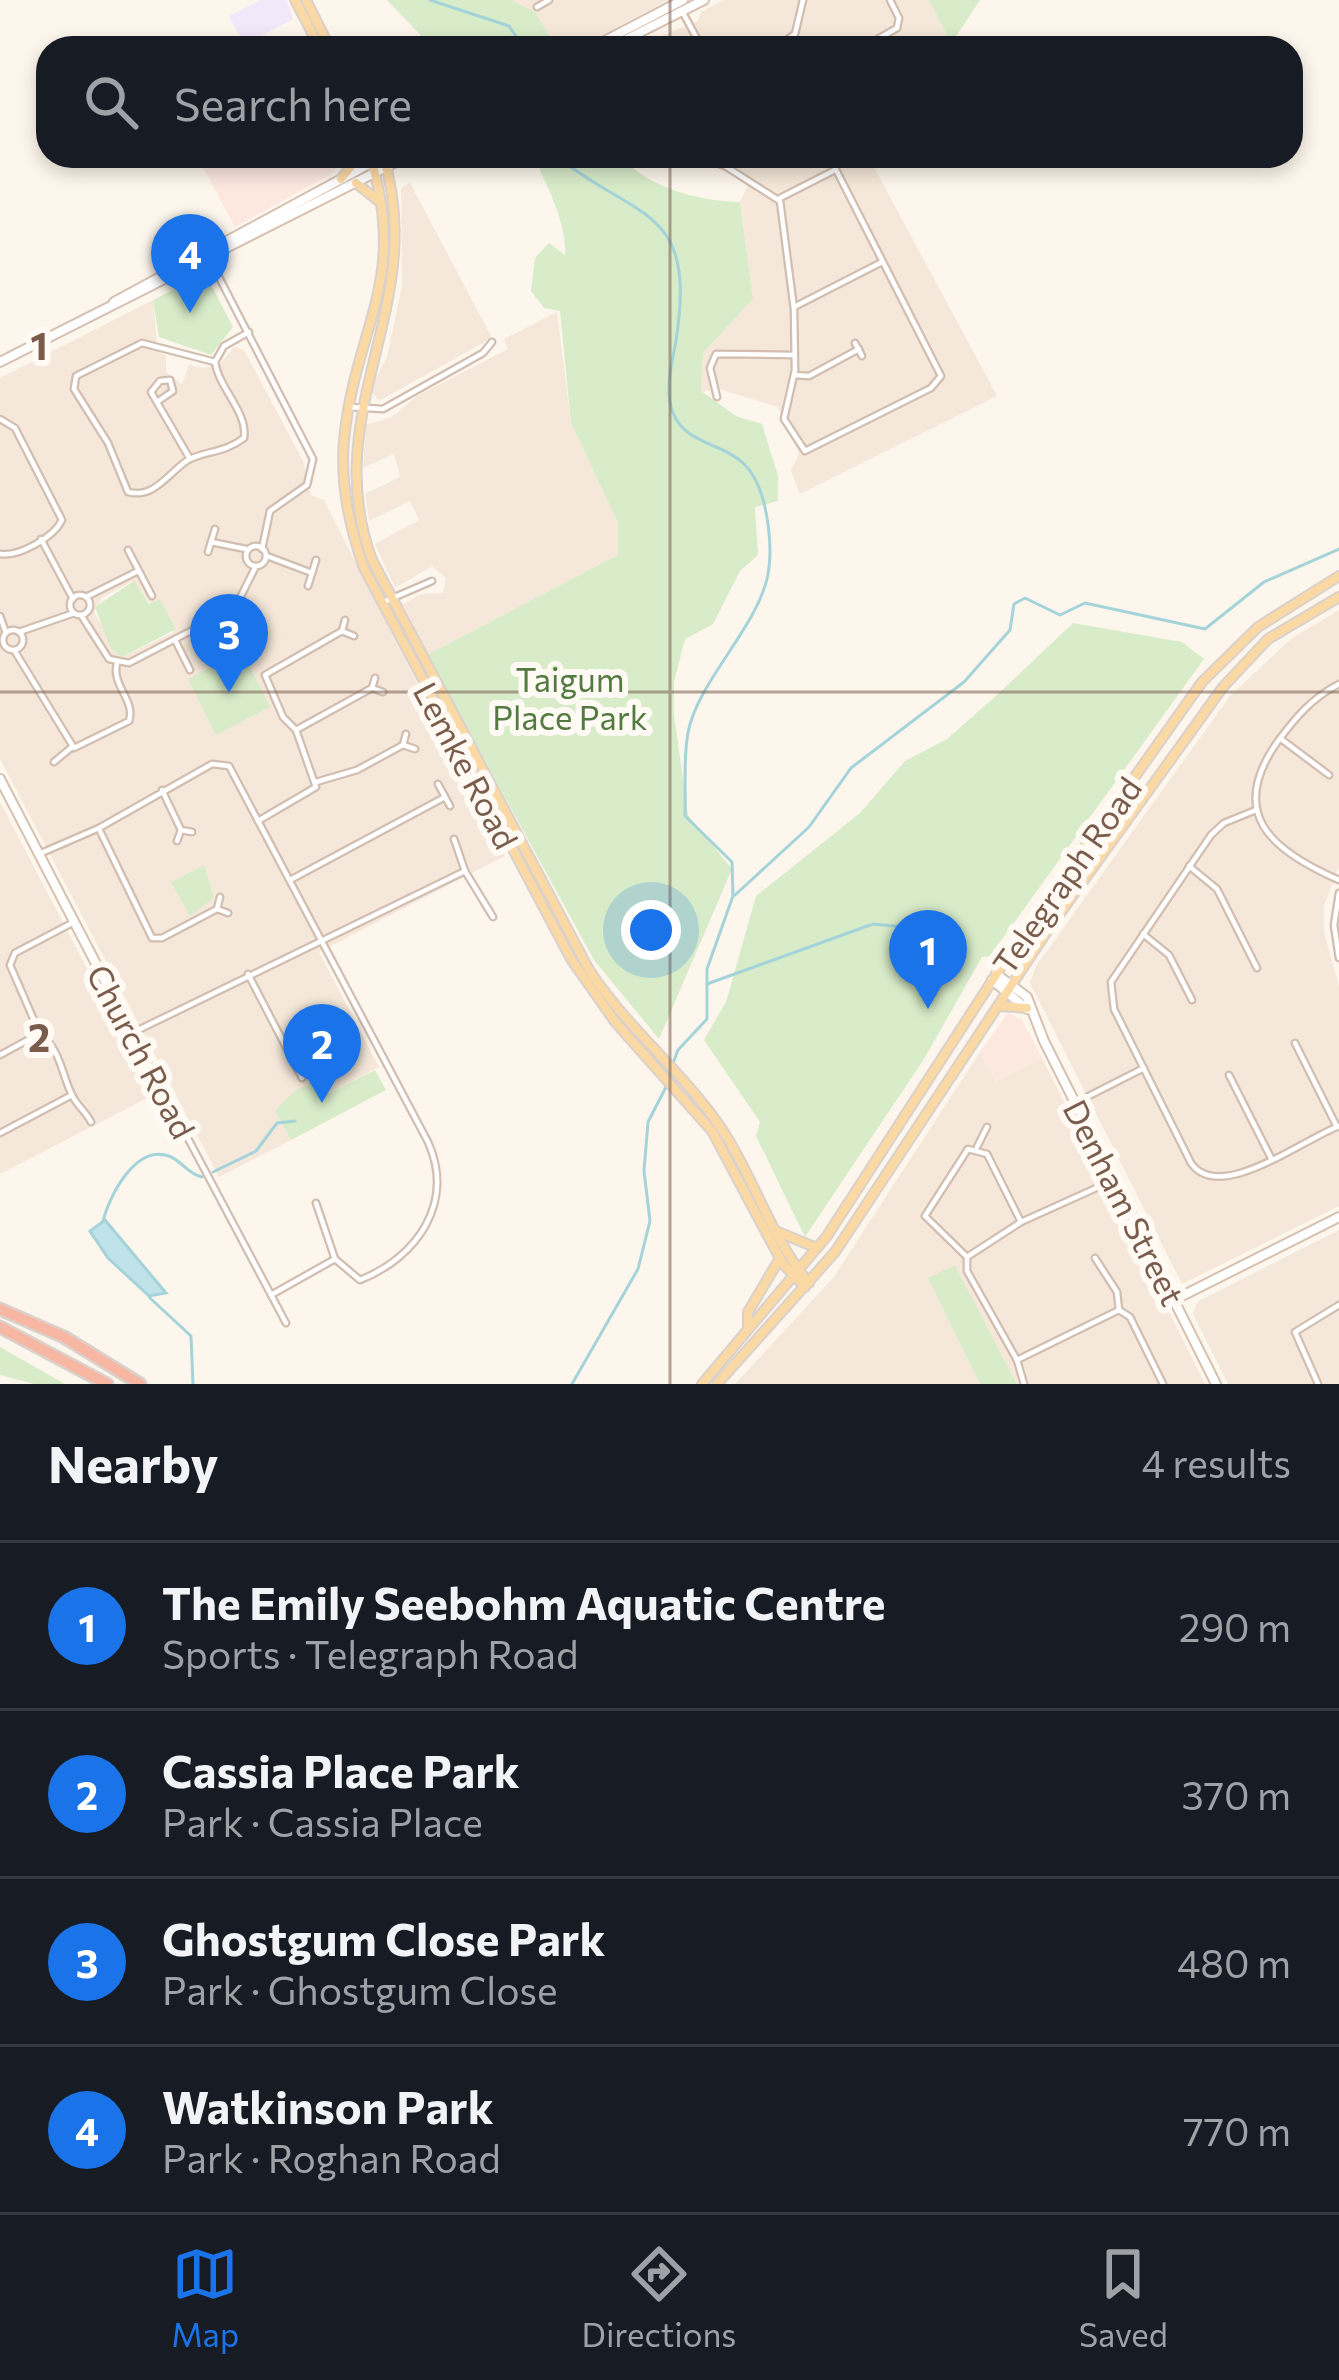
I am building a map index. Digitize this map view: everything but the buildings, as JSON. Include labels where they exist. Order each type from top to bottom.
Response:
[{"type":"highway","points":[[0,1309],[64,1337],[140,1384]]},
{"type":"highway","points":[[0,1327],[107,1384]]},
{"type":"main road","points":[[295,0],[314,36]]},
{"type":"main road","points":[[306,0],[324,36]]},
{"type":"main road","points":[[341,178],[349,168]]},
{"type":"main road","name":"Lemke Road","points":[[374,168],[382,204],[382,287],[354,408],[354,471],[358,512],[386,601],[588,968],[649,1052],[731,1144],[796,1273]]},
{"type":"main road","name":"Lemke Road","points":[[354,408],[396,267],[397,225],[386,168]]},
{"type":"main road","points":[[356,184],[382,204]]},
{"type":"main road","name":"Telegraph Road","points":[[702,1384],[818,1248],[994,977],[1202,682],[1258,627],[1339,576]]},
{"type":"main road","name":"Telegraph Road","points":[[717,1384],[807,1285],[886,1180],[1011,987],[1223,687],[1268,639],[1339,597]]},
{"type":"main road","points":[[999,1006],[1027,1008]]},
{"type":"main road","name":"Lemke Road","points":[[699,1108],[781,1258],[807,1285]]},
{"type":"main road","points":[[776,1232],[818,1248]]},
{"type":"main road","points":[[748,1330],[748,1312],[781,1258]]},
{"type":"street","points":[[616,36],[681,4],[704,0]]},
{"type":"street","points":[[792,36],[803,0]]},
{"type":"street","points":[[882,36],[896,28],[899,18],[890,0]]},
{"type":"street","points":[[537,8],[552,2]]},
{"type":"street","points":[[629,36],[681,4]]},
{"type":"street","points":[[681,4],[696,36]]},
{"type":"street","points":[[208,255],[364,168]]},
{"type":"street","points":[[0,362],[356,184],[370,168]]},
{"type":"street","points":[[728,168],[779,199]]},
{"type":"street","points":[[779,199],[794,306],[794,375],[784,419],[805,451],[943,380],[832,168]]},
{"type":"street","points":[[779,199],[833,171]]},
{"type":"street","points":[[116,664],[130,663],[235,608],[272,506],[304,488],[313,475],[312,455],[208,255]]},
{"type":"street","points":[[794,306],[882,262]]},
{"type":"street","points":[[215,362],[224,346],[249,332]]},
{"type":"street","points":[[354,408],[387,408],[483,353],[492,342]]},
{"type":"street","points":[[142,343],[215,362],[245,436],[219,453],[190,459],[139,494],[128,492],[74,383],[86,368],[142,343]]},
{"type":"street","points":[[794,375],[809,376],[859,350]]},
{"type":"street","points":[[717,397],[710,368],[716,354],[794,355]]},
{"type":"street","points":[[157,402],[190,459]]},
{"type":"street","points":[[0,418],[13,424],[62,517],[58,530],[10,555],[0,554]]},
{"type":"street","points":[[208,552],[215,529]]},
{"type":"street","points":[[41,539],[73,600],[116,664],[115,677],[131,709],[129,721],[72,747],[54,761]]},
{"type":"street","points":[[211,542],[312,573]]},
{"type":"street","points":[[128,550],[152,596]]},
{"type":"street","points":[[308,586],[316,560]]},
{"type":"street","points":[[81,613],[96,594],[138,571]]},
{"type":"street","points":[[386,601],[432,581]]},
{"type":"street","points":[[73,600],[88,600]]},
{"type":"street","points":[[61,615],[73,600]]},
{"type":"street","points":[[10,641],[61,615],[81,613]]},
{"type":"street","points":[[2,619],[72,747]]},
{"type":"street","points":[[316,782],[296,741],[296,730],[283,718],[265,675],[342,631],[345,620]]},
{"type":"street","points":[[342,631],[354,636]]},
{"type":"street","points":[[175,640],[190,670]]},
{"type":"street","points":[[296,730],[372,688],[375,678]]},
{"type":"street","points":[[1339,684],[1306,706],[1256,774],[1256,810],[1287,850],[1339,880]]},
{"type":"street","points":[[372,688],[383,692]]},
{"type":"street","points":[[258,821],[310,794],[316,782],[357,770],[403,745],[406,734]]},
{"type":"street","points":[[1280,738],[1329,775]]},
{"type":"street","points":[[403,745],[415,749]]},
{"type":"street","points":[[39,854],[224,763],[440,1169],[420,1238],[401,1260],[360,1280],[335,1259],[316,1203]]},
{"type":"street","name":"Church Road","points":[[0,779],[286,1323]]},
{"type":"street","points":[[438,784],[450,806]]},
{"type":"street","points":[[162,790],[181,830],[177,841]]},
{"type":"street","points":[[290,880],[445,796]]},
{"type":"street","points":[[1256,810],[1220,826],[1141,933],[1116,970],[1111,990],[1114,1009],[1203,1177],[1225,1180],[1338,1126],[1295,1043]]},
{"type":"street","points":[[99,828],[152,938],[160,939],[217,909],[220,897]]},
{"type":"street","points":[[181,830],[192,832]]},
{"type":"street","points":[[454,839],[465,871],[493,917]]},
{"type":"street","points":[[1189,866],[1217,889],[1257,968]]},
{"type":"street","points":[[132,1034],[319,938],[356,927],[465,871]]},
{"type":"street","points":[[1339,893],[1334,926],[1339,958]]},
{"type":"street","points":[[217,909],[228,914]]},
{"type":"street","points":[[74,922],[9,955],[10,968],[40,1034],[71,1084],[72,1095],[91,1122]]},
{"type":"street","points":[[1141,933],[1169,955],[1192,1000]]},
{"type":"street","points":[[248,974],[302,1078]]},
{"type":"street","name":"Denham Street","points":[[994,977],[1030,1000],[1035,1019]]},
{"type":"street","name":"Denham Street","points":[[1011,987],[1035,1019],[1216,1384]]},
{"type":"street","points":[[0,1055],[40,1034]]},
{"type":"street","points":[[1075,1103],[1144,1069]]},
{"type":"street","points":[[1229,1075],[1270,1158]]},
{"type":"street","points":[[0,1133],[72,1095]]},
{"type":"street","points":[[987,1123],[976,1148],[962,1154],[925,1216],[967,1257],[967,1271],[1017,1360],[1024,1384]]},
{"type":"street","points":[[976,1148],[988,1157],[1021,1222]]},
{"type":"street","points":[[967,1257],[1021,1222],[1114,1180]]},
{"type":"street","points":[[1174,1300],[1338,1220]]},
{"type":"street","points":[[1095,1258],[1119,1295],[1119,1310]]},
{"type":"street","points":[[271,1295],[335,1259]]},
{"type":"street","points":[[1318,1384],[1295,1332],[1339,1305]]},
{"type":"street","points":[[1017,1360],[1119,1310]]},
{"type":"street","points":[[1119,1310],[1130,1317],[1161,1381],[1147,1384]]},
{"type":"shaded area","points":[[261,0],[287,0],[293,19],[261,36],[239,36],[229,16]]},
{"type":"shaded area","points":[[511,0],[668,0],[600,36],[550,36],[535,12]]},
{"type":"shaded area","points":[[724,0],[929,0],[947,36],[661,36],[698,21],[701,12]]},
{"type":"shaded area","points":[[203,168],[337,168],[330,175],[235,227]]},
{"type":"shaded area","points":[[717,168],[874,168],[997,396],[800,494],[791,471],[799,454],[778,407],[716,388],[701,392],[703,353],[753,299],[740,202],[749,183]]},
{"type":"shaded area","points":[[410,183],[492,338],[379,401],[370,389],[387,357],[402,286],[401,188]]},
{"type":"shaded area","points":[[153,300],[158,352],[166,356],[166,372],[182,384],[189,365],[205,368],[221,363],[234,347],[244,350],[303,461],[311,495],[324,500],[505,856],[319,952],[379,1067],[324,1096],[312,1084],[302,1090],[275,1110],[291,1140],[219,1177],[0,759],[0,378]],"holes":[[[132,581],[174,632],[122,657],[94,612],[102,598]]]},
{"type":"shaded area","points":[[557,312],[571,423],[618,523],[618,555],[427,655],[403,604],[421,594],[443,593],[446,578],[432,566],[395,588],[375,544],[419,520],[410,501],[369,521],[365,494],[400,477],[394,454],[363,468],[366,425],[392,417],[417,396],[508,349],[504,339]]},
{"type":"shaded area","points":[[1339,610],[1339,867],[1324,906],[1324,932],[1339,987],[1339,1206],[1182,1284],[1030,983],[1036,966],[1230,696],[1291,639]]},
{"type":"shaded area","points":[[0,802],[153,1095],[0,1174]]},
{"type":"shaded area","points":[[1008,1013],[1022,1020],[1042,1058],[996,1082],[980,1052]]},
{"type":"shaded area","points":[[980,1052],[996,1082],[1042,1058],[1100,1173],[1097,1181],[1112,1198],[1205,1384],[1017,1384],[955,1265],[929,1279],[980,1384],[735,1384],[833,1278]]},
{"type":"shaded area","points":[[1339,1230],[1339,1384],[1228,1384],[1193,1314],[1197,1302]]},
{"type":"green space","points":[[387,0],[511,0],[535,12],[550,36],[422,36]]},
{"type":"green space","points":[[929,0],[980,0],[956,36],[947,36]]},
{"type":"green space","name":"Taigum Place Park","points":[[539,168],[633,168],[675,191],[740,202],[753,299],[703,353],[701,391],[736,416],[762,424],[778,476],[778,501],[755,507],[758,555],[740,571],[713,624],[685,639],[674,682],[688,815],[732,869],[659,1039],[594,960],[427,655],[618,555],[618,523],[571,423],[560,311],[544,308],[531,291],[535,258],[549,243],[565,255],[559,218]]},
{"type":"green space","points":[[196,278],[209,281],[233,327],[211,355],[159,337],[153,300]]},
{"type":"green space","points":[[134,581],[149,604],[160,599],[176,629],[122,657],[111,649],[95,607]]},
{"type":"green space","points":[[1073,623],[1182,642],[1204,659],[990,956],[982,957],[924,1059],[805,1237],[756,1136],[760,1122],[704,1040],[726,1002],[756,896],[860,813],[905,761],[947,739]]},
{"type":"green space","points":[[242,652],[270,707],[216,735],[188,679]]},
{"type":"green space","points":[[204,865],[214,898],[190,916],[171,882]]},
{"type":"green space","points":[[375,1070],[386,1090],[291,1140],[275,1110],[297,1089],[312,1084],[324,1096]]},
{"type":"green space","points":[[955,1265],[1017,1384],[980,1384],[928,1278]]},
{"type":"green space","points":[[0,1347],[65,1384],[34,1384],[0,1375]]},
{"type":"water","points":[[105,1220],[166,1293],[149,1296],[108,1258],[90,1231]]},
{"type":"waterway","points":[[430,0],[509,26],[516,36]]},
{"type":"waterway","points":[[573,168],[655,222],[669,240],[678,264],[680,297],[669,386],[673,413],[686,431],[727,452],[753,475],[769,536],[769,566],[760,598],[702,695],[688,733],[685,816],[732,862],[733,896],[707,969],[707,1019],[678,1050],[668,1077]]},
{"type":"waterway","points":[[735,895],[809,827],[851,768],[964,682],[1010,630],[1014,604],[1025,598],[1060,615],[1085,603],[1205,629],[1264,582],[1339,549]]},
{"type":"waterway","points":[[707,984],[873,924],[915,928]]},
{"type":"waterway","points":[[572,1384],[638,1269],[650,1221],[644,1171],[648,1122],[666,1087]]},
{"type":"waterway","points":[[213,1172],[256,1151],[277,1123],[295,1121]]},
{"type":"waterway","points":[[103,1221],[118,1187],[145,1158],[169,1156],[202,1177]]},
{"type":"waterway","points":[[150,1298],[191,1336],[193,1384]]},
{"type":"place","name":"Watkinson Park","points":[[190,313]]},
{"type":"place","name":"Ghostgum Close Park","points":[[229,693]]},
{"type":"place","name":"The Emily Seebohm Aquatic Centre","points":[[928,1009]]},
{"type":"place","name":"Cassia Place Park","points":[[322,1103]]}]
